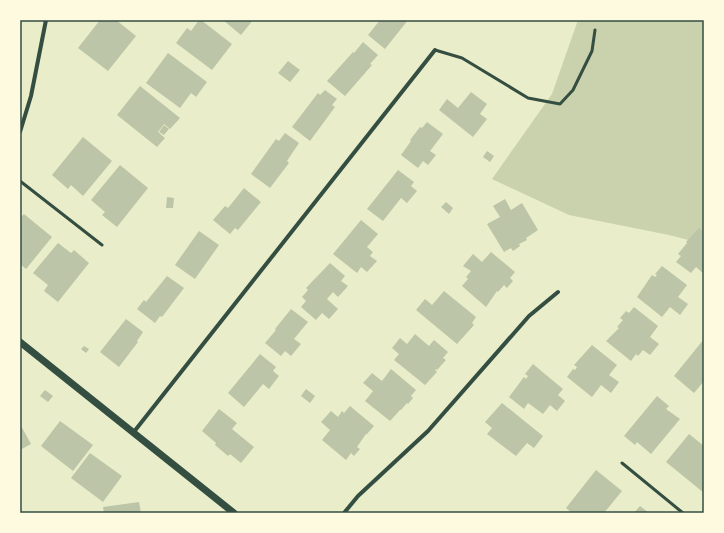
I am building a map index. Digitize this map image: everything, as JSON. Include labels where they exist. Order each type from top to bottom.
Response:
[{"type":"street","points":[[20,132],[30,96],[46,20]]},
{"type":"street","points":[[133,433],[435,50]]},
{"type":"street","points":[[344,513],[358,496],[428,431],[529,316],[558,292]]},
{"type":"street","points":[[20,342],[234,513]]},
{"type":"street","points":[[221,513],[226,507]]},
{"type":"lane","points":[[435,50],[462,58],[528,98],[560,104],[573,90],[592,51],[595,30]]},
{"type":"lane","points":[[20,181],[102,244]]},
{"type":"lane","points":[[622,463],[683,513]]},
{"type":"green space","points":[[578,20],[704,20],[704,244],[669,235],[569,215],[492,179],[552,94]]},
{"type":"building","points":[[100,20],[116,20],[136,36],[108,71],[78,48]]},
{"type":"building","points":[[199,20],[232,44],[212,70],[176,43],[187,28],[191,31]]},
{"type":"building","points":[[223,20],[253,20],[241,35]]},
{"type":"building","points":[[380,20],[408,20],[385,49],[368,35]]},
{"type":"building","points":[[363,42],[378,55],[370,64],[372,65],[345,96],[327,81]]},
{"type":"building","points":[[168,53],[207,82],[196,97],[191,93],[180,108],[146,83]]},
{"type":"building","points":[[288,61],[300,70],[290,82],[278,73]]},
{"type":"building","points":[[140,86],[180,118],[170,129],[164,124],[158,132],[165,138],[157,147],[117,115]]},
{"type":"building","points":[[325,90],[337,99],[332,105],[335,107],[310,141],[292,127],[318,93],[320,95]]},
{"type":"building","points":[[471,92],[487,104],[480,114],[487,119],[473,137],[439,110],[447,99],[458,108]]},
{"type":"building","points":[[427,122],[443,134],[430,151],[436,155],[428,165],[423,161],[418,168],[401,155],[420,127],[422,128]]},
{"type":"building","points":[[164,125],[169,129],[164,135],[159,132]]},
{"type":"building","points":[[285,133],[299,143],[287,161],[289,163],[270,188],[251,174],[276,139],[279,141]]},
{"type":"building","points":[[83,137],[112,161],[83,196],[71,185],[68,189],[52,175]]},
{"type":"building","points":[[487,151],[494,156],[490,162],[483,157]]},
{"type":"building","points":[[120,165],[148,188],[117,227],[102,215],[105,212],[91,200]]},
{"type":"building","points":[[398,170],[414,182],[411,186],[417,191],[407,203],[401,198],[383,221],[367,209]]},
{"type":"building","points":[[244,188],[261,202],[238,230],[235,228],[230,234],[213,220],[225,206],[228,208]]},
{"type":"building","points":[[167,197],[174,198],[173,208],[166,208]]},
{"type":"building","points":[[505,199],[511,210],[522,203],[538,230],[526,238],[527,240],[519,244],[520,246],[513,251],[511,248],[504,252],[487,224],[500,217],[493,206]]},
{"type":"building","points":[[446,202],[453,208],[449,214],[441,207]]},
{"type":"building","points":[[24,214],[52,237],[26,269],[20,264],[20,218]]},
{"type":"building","points":[[361,220],[378,234],[367,247],[373,252],[370,256],[377,261],[367,272],[361,267],[357,273],[333,254]]},
{"type":"building","points":[[699,228],[704,232],[704,274],[696,267],[691,273],[676,262],[681,256],[678,254],[687,243],[686,242]]},
{"type":"building","points":[[199,231],[219,245],[195,279],[175,265]]},
{"type":"building","points":[[58,243],[71,253],[74,250],[89,263],[58,302],[44,291],[48,285],[33,273]]},
{"type":"building","points":[[491,252],[515,272],[510,278],[513,281],[507,288],[504,285],[498,292],[497,291],[486,307],[462,286],[468,279],[466,277],[471,271],[463,266],[473,254],[482,262]]},
{"type":"building","points":[[330,263],[345,276],[341,281],[348,286],[338,297],[333,292],[327,299],[338,309],[329,319],[322,313],[316,320],[301,307],[306,301],[302,297],[308,290],[306,288]]},
{"type":"building","points":[[662,266],[687,285],[678,297],[688,304],[680,315],[670,307],[662,317],[637,297],[652,275],[655,277],[657,275],[655,274]]},
{"type":"building","points":[[167,276],[184,288],[162,317],[160,316],[155,323],[137,309],[144,300],[146,302]]},
{"type":"building","points":[[444,291],[476,317],[472,323],[474,325],[457,344],[416,310],[425,299],[432,305]]},
{"type":"building","points":[[634,307],[658,326],[650,337],[659,344],[650,355],[643,350],[638,356],[636,354],[631,361],[606,341],[619,328],[617,327],[623,320],[620,318],[626,311],[629,313]]},
{"type":"building","points":[[291,309],[308,322],[294,339],[301,344],[291,356],[285,351],[281,356],[265,343]]},
{"type":"building","points":[[126,319],[143,332],[137,341],[138,342],[119,367],[100,352]]},
{"type":"building","points":[[415,334],[429,346],[434,340],[448,352],[443,358],[446,360],[437,370],[435,370],[437,372],[425,385],[394,360],[399,354],[392,348],[400,338],[407,344]]},
{"type":"building","points":[[704,339],[704,381],[694,393],[674,376]]},
{"type":"building","points":[[592,345],[617,365],[609,375],[619,382],[611,393],[601,385],[592,397],[567,377],[573,369],[575,370],[577,367],[574,365]]},
{"type":"building","points":[[84,346],[89,349],[86,353],[81,349]]},
{"type":"building","points":[[260,354],[276,367],[273,371],[279,376],[269,389],[263,384],[244,407],[228,393]]},
{"type":"building","points":[[533,364],[563,389],[558,395],[565,401],[557,411],[550,405],[543,414],[528,403],[524,409],[509,397],[524,377],[526,379],[528,376],[525,374]]},
{"type":"building","points":[[391,369],[416,390],[411,396],[413,398],[408,404],[407,403],[390,421],[365,401],[373,391],[363,383],[372,373],[382,381]]},
{"type":"building","points":[[306,389],[315,396],[310,403],[301,396]]},
{"type":"building","points":[[45,390],[53,396],[48,402],[40,396]]},
{"type":"building","points":[[657,396],[669,406],[666,409],[680,419],[651,454],[637,442],[635,445],[624,436]]},
{"type":"building","points":[[502,403],[543,436],[534,448],[527,443],[516,456],[487,434],[492,428],[485,422]]},
{"type":"building","points":[[350,406],[374,426],[357,447],[360,449],[354,456],[351,453],[346,460],[322,440],[330,430],[321,422],[331,411],[338,417],[342,411],[344,413]]},
{"type":"building","points":[[219,409],[237,423],[232,429],[254,447],[241,463],[230,454],[228,456],[202,431]]},
{"type":"building","points":[[60,421],[93,445],[73,471],[41,446]]},
{"type":"building","points":[[20,424],[31,444],[20,450]]},
{"type":"building","points":[[689,434],[704,446],[704,493],[666,462]]},
{"type":"building","points":[[90,453],[122,476],[103,502],[71,478]]},
{"type":"building","points":[[596,470],[622,491],[604,513],[572,513],[566,508]]},
{"type":"building","points":[[139,502],[141,513],[104,513],[103,507]]},
{"type":"building","points":[[640,506],[649,513],[634,513]]}]
